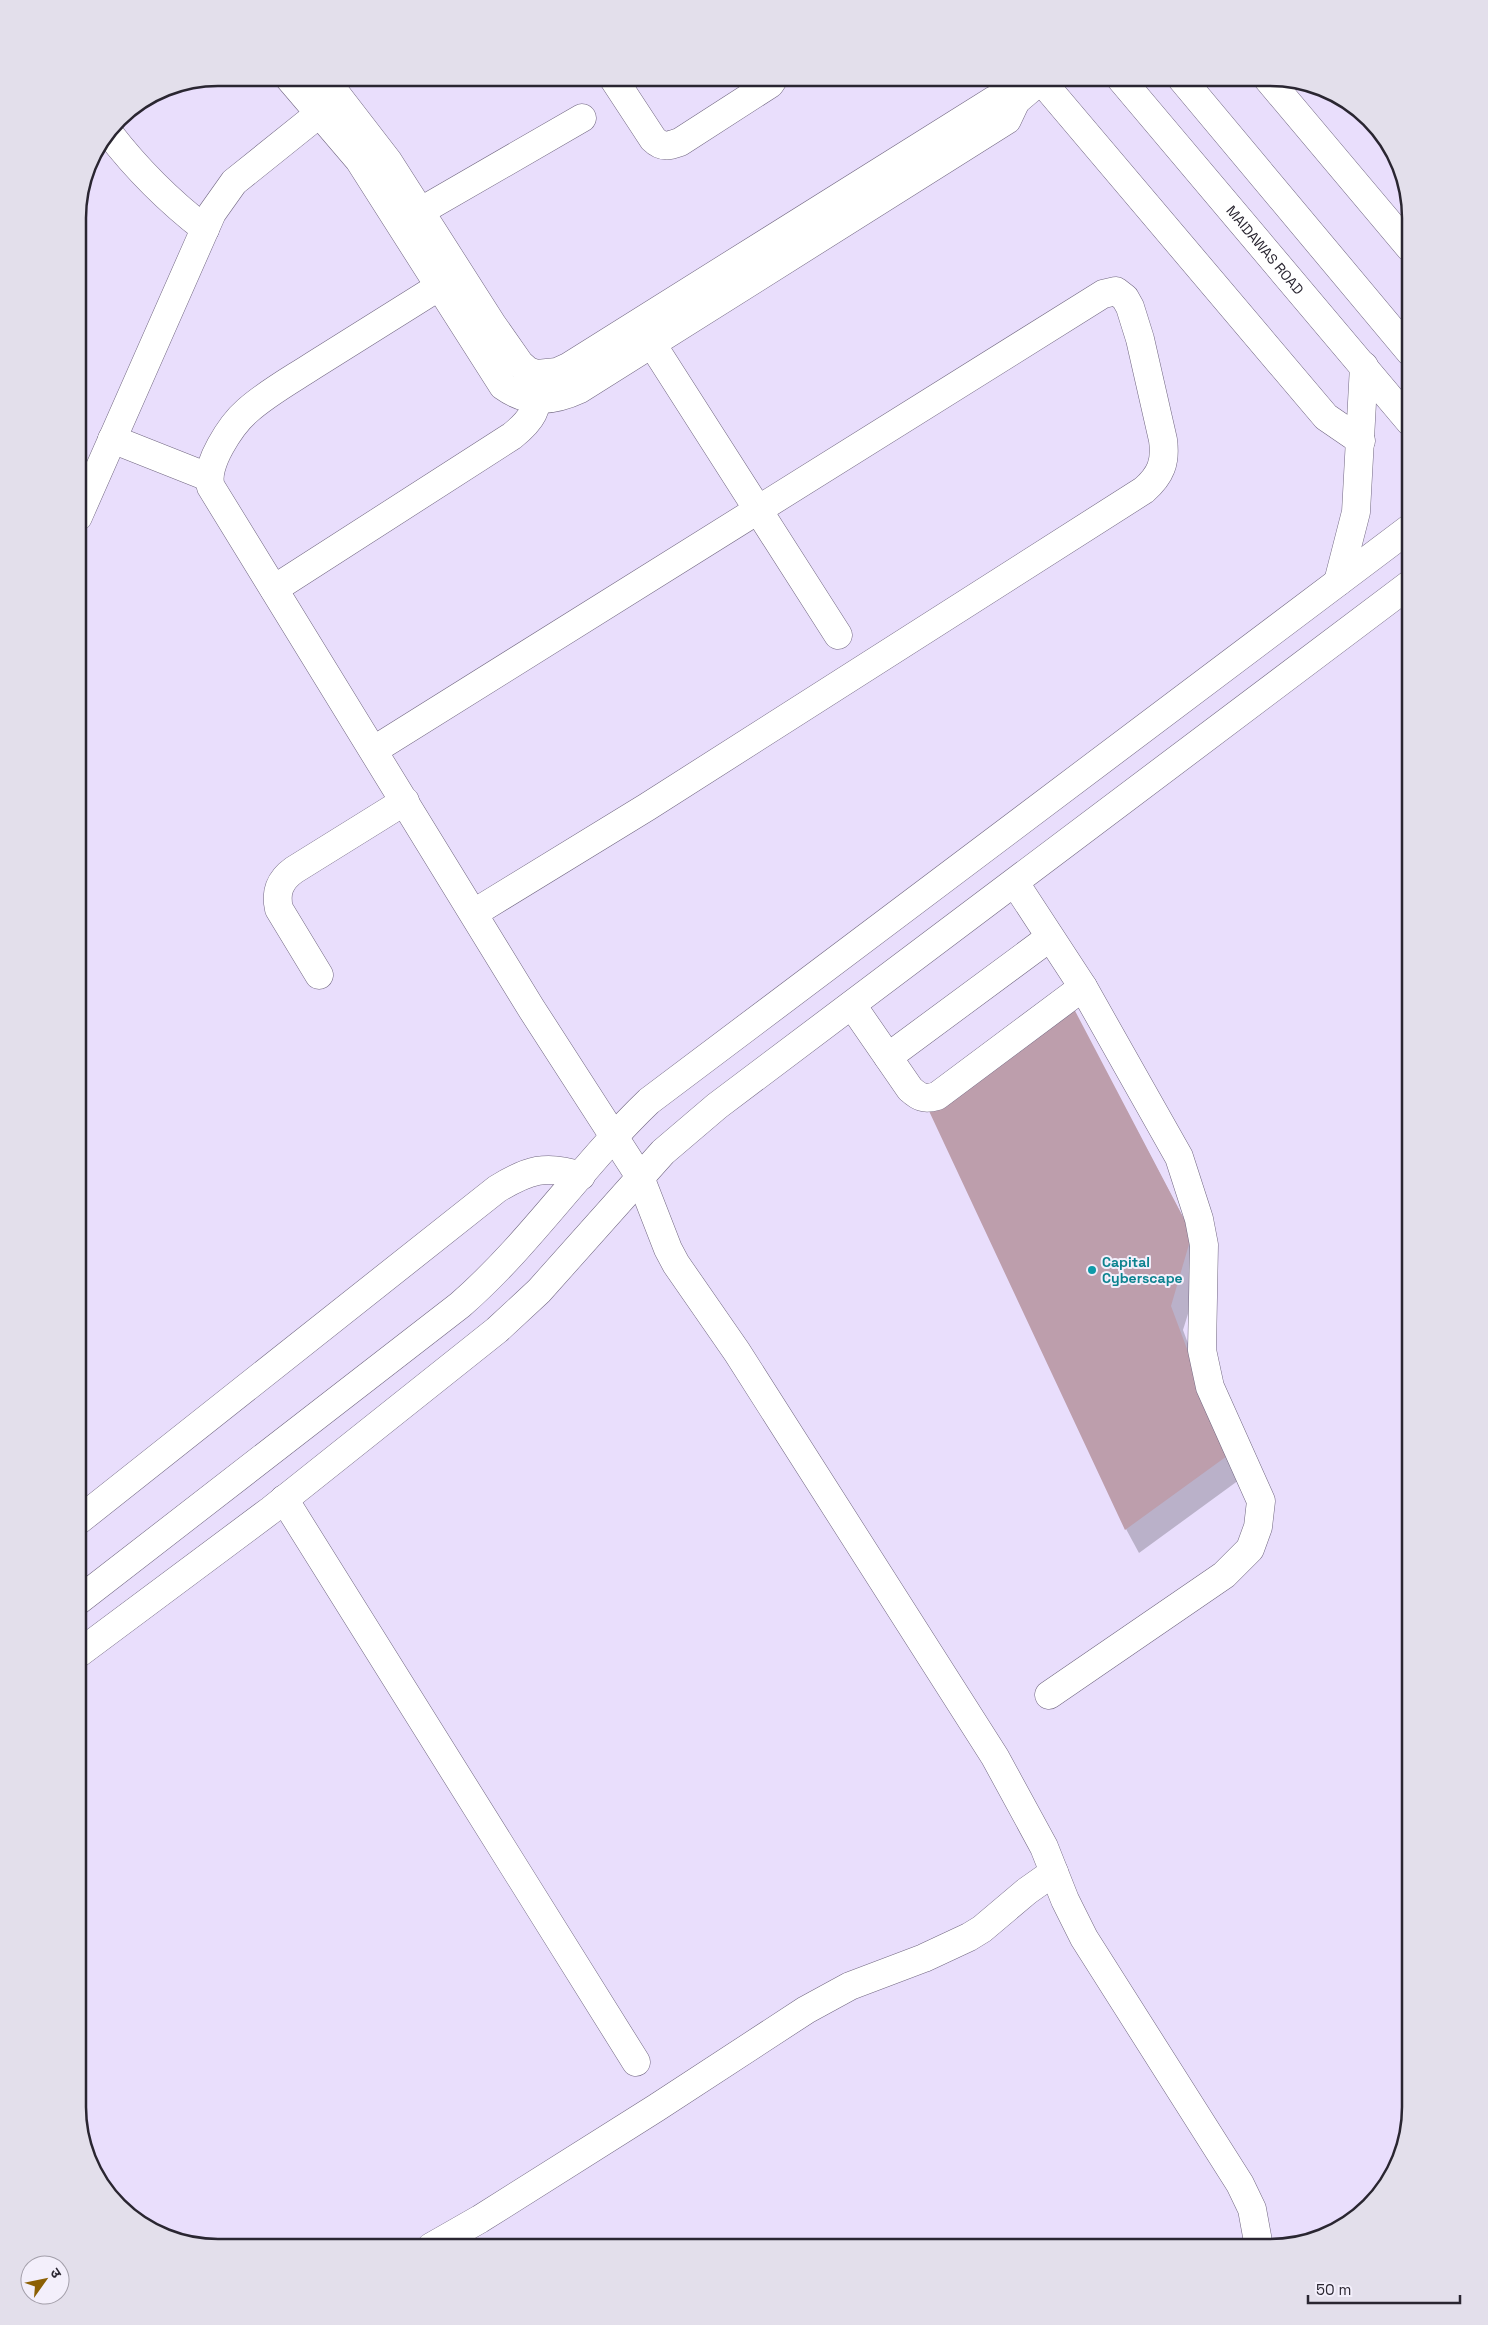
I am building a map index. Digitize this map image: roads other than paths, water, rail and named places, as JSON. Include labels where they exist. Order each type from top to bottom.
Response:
[{"type":"street","points":[[311,86],[325,91],[388,161],[498,332],[538,387],[552,400],[580,389],[1007,120],[1016,101],[1031,87]]},
{"type":"street","points":[[618,86],[653,139],[658,144],[668,146],[680,142],[766,87]]},
{"type":"street","points":[[1048,87],[1326,417],[1360,441]]},
{"type":"street","name":"MAIDAWAS ROAD","points":[[1128,87],[1402,412]]},
{"type":"street","points":[[1188,87],[1402,339]]},
{"type":"street","points":[[1275,87],[1402,238]]},
{"type":"street","points":[[87,497],[215,207],[234,182],[325,91]]},
{"type":"street","points":[[325,91],[359,160],[503,386],[518,395],[538,387],[557,372],[568,367],[994,100],[1016,101]]},
{"type":"street","points":[[421,211],[582,118]]},
{"type":"street","points":[[113,138],[155,184],[188,216],[205,229]]},
{"type":"street","points":[[440,286],[258,401],[235,424],[225,439],[211,466],[208,477],[214,491],[531,1008],[640,1177],[668,1249],[676,1264],[726,1336],[996,1757],[1025,1808],[1065,1900],[1084,1938],[1240,2184],[1252,2208],[1257,2239]]},
{"type":"street","points":[[374,750],[1102,294],[1116,291],[1125,298],[1140,339],[1163,440],[1165,454],[1163,465],[1155,481],[1144,490],[793,714],[474,913]]},
{"type":"street","points":[[652,344],[838,635]]},
{"type":"street","points":[[1338,582],[1356,512],[1364,366]]},
{"type":"street","points":[[274,589],[512,436],[529,420],[538,387]]},
{"type":"street","points":[[112,439],[208,477]]},
{"type":"street","points":[[86,1596],[460,1305],[516,1251],[615,1136],[649,1101],[1402,534]]},
{"type":"street","points":[[86,1648],[284,1499],[521,1310],[663,1152],[717,1106],[1402,590]]},
{"type":"street","points":[[319,975],[279,909],[277,900],[280,884],[294,870],[405,801]]},
{"type":"street","points":[[1014,883],[1083,988],[1179,1157],[1199,1219],[1204,1245],[1202,1350],[1210,1387],[1261,1502],[1258,1527],[1250,1549],[1224,1575],[1049,1695]]},
{"type":"street","points":[[888,1057],[1050,938]]},
{"type":"street","points":[[852,1005],[910,1088],[920,1098],[928,1099],[937,1096],[1083,988]]},
{"type":"street","points":[[86,1514],[497,1189],[531,1171],[548,1168],[563,1169],[582,1176]]},
{"type":"street","points":[[284,1499],[636,2062]]},
{"type":"street","points":[[446,2238],[656,2108],[806,2010],[850,1986],[924,1958],[969,1937],[982,1929],[1027,1891],[1054,1872]]},
{"type":"place","name":"Capital Cyberscape","points":[[1092,1270]]}]
